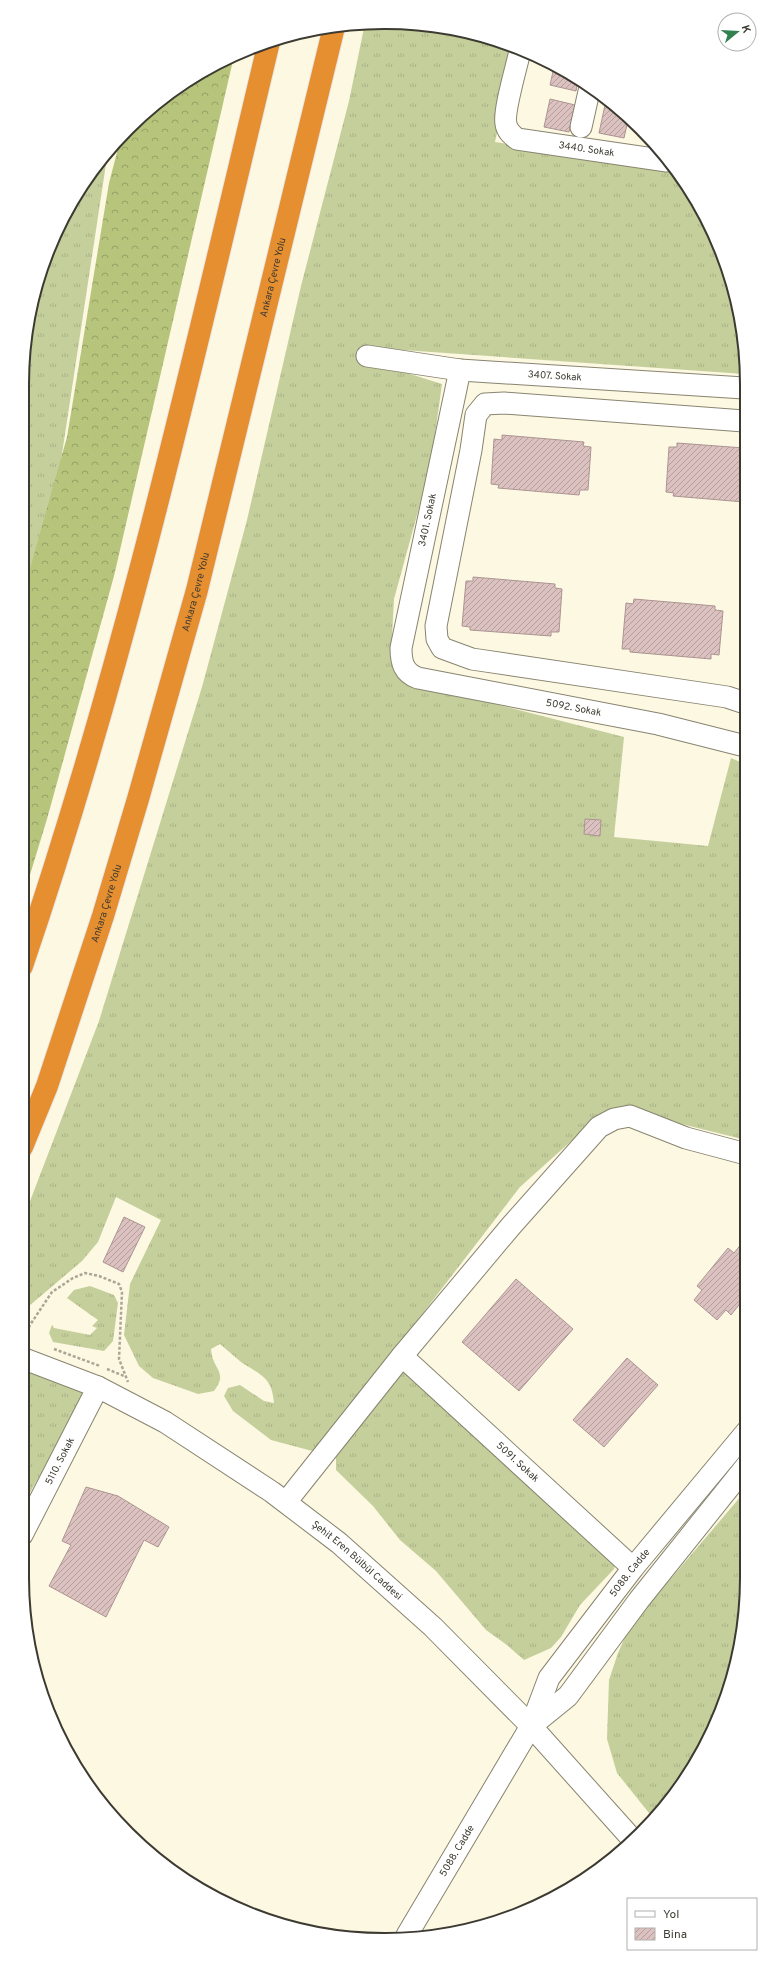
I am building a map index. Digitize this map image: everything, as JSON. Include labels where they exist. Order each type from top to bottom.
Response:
[{"type":"highway","name":"Ankara Çevre Yolu","points":[[29,1129],[46,1086],[103,916],[138,799],[197,590],[333,33]]},
{"type":"highway","points":[[29,945],[78,791],[142,564],[200,335],[267,49]]},
{"type":"street","name":"3440. Sokak","points":[[519,55],[506,118],[508,131],[517,139],[660,160]]},
{"type":"street","points":[[581,127],[589,93]]},
{"type":"street","name":"3407. Sokak","points":[[367,356],[460,370],[740,388]]},
{"type":"street","name":"3401. Sokak","points":[[405,669],[401,660],[401,648],[460,370]]},
{"type":"street","points":[[740,421],[504,403],[485,404],[476,415],[436,626],[437,639],[442,648],[472,659],[727,697],[740,701]]},
{"type":"street","name":"5092. Sokak","points":[[405,669],[410,675],[418,678],[658,724],[740,745]]},
{"type":"street","points":[[286,1502],[402,1356],[511,1226],[599,1127],[607,1122],[630,1116],[686,1138],[740,1152]]},
{"type":"street","name":"5091. Sokak","points":[[402,1356],[633,1568]]},
{"type":"street","name":"Şehit Eren Bülbül Caddesi","points":[[29,1361],[98,1387],[165,1422],[210,1450],[286,1502],[339,1543],[433,1626],[531,1726],[629,1836]]},
{"type":"street","name":"5110. Sokak","points":[[29,1521],[98,1387]]},
{"type":"street","name":"5088. Cadde","points":[[409,1932],[531,1726],[549,1678],[633,1568],[740,1439]]},
{"type":"street","name":"5088. Cadde","points":[[531,1726],[568,1696],[639,1600],[740,1475]]},
{"type":"path","points":[[29,1327],[52,1292],[84,1273],[99,1276],[119,1284],[122,1292],[122,1309],[118,1353],[125,1376],[129,1383]]},
{"type":"green space","points":[[384,29],[431,32],[477,41],[513,53],[495,142],[667,168],[692,207],[713,248],[728,292],[733,315],[737,338],[740,374],[360,347],[359,358],[442,384],[431,464],[394,599],[391,655],[402,680],[624,737],[614,837],[708,846],[731,758],[740,762],[740,1139],[621,1109],[598,1117],[520,1187],[316,1452],[271,1440],[233,1411],[224,1396],[228,1388],[240,1385],[264,1401],[274,1403],[273,1394],[271,1387],[264,1377],[241,1362],[220,1344],[211,1349],[214,1362],[220,1374],[220,1379],[214,1391],[198,1394],[153,1378],[139,1366],[124,1335],[130,1284],[161,1220],[116,1197],[98,1242],[82,1261],[29,1306],[29,1204],[99,1021],[202,687],[247,520],[301,286],[349,101],[364,30]]},
{"type":"green space","points":[[232,63],[114,576],[47,819],[29,878],[29,572],[67,437],[109,183],[118,149],[133,133],[168,102],[207,77]]},
{"type":"green space","points":[[107,163],[106,164],[60,467],[29,573],[29,384],[32,338],[36,315],[41,292],[56,248],[77,207]]},
{"type":"green space","points":[[90,1286],[114,1295],[118,1303],[113,1341],[104,1351],[53,1342],[49,1333],[52,1325],[54,1328],[90,1335],[97,1328],[92,1326],[98,1320],[67,1298],[74,1290]]},
{"type":"green space","points":[[404,1369],[615,1562],[614,1569],[580,1605],[561,1637],[551,1648],[524,1660],[507,1645],[486,1630],[436,1571],[400,1540],[373,1506],[336,1470],[336,1450]]},
{"type":"green space","points":[[29,1371],[82,1390],[82,1400],[29,1495]]},
{"type":"green space","points":[[740,1497],[739,1601],[737,1624],[728,1670],[713,1714],[703,1735],[680,1775],[667,1794],[650,1814],[617,1773],[607,1739],[609,1680],[618,1653],[629,1628]]},
{"type":"building","points":[[553,72],[577,86],[576,91],[550,85]]},
{"type":"building","points":[[550,99],[575,105],[569,132],[544,127]]},
{"type":"building","points":[[605,105],[627,125],[624,138],[599,133]]},
{"type":"building","points":[[502,435],[584,442],[583,446],[591,447],[588,490],[580,490],[579,495],[498,488],[499,485],[491,484],[494,439],[502,440]]},
{"type":"building","points":[[677,443],[740,448],[740,502],[673,496],[674,493],[666,492],[669,447],[677,447]]},
{"type":"building","points":[[473,577],[555,584],[555,588],[562,589],[559,632],[551,632],[551,636],[470,630],[470,627],[462,626],[466,581],[473,581]]},
{"type":"building","points":[[634,599],[715,606],[715,610],[723,611],[719,655],[711,654],[711,659],[630,652],[630,649],[622,649],[626,603],[633,604]]},
{"type":"building","points":[[585,819],[601,820],[600,836],[584,834]]},
{"type":"building","points":[[124,1217],[145,1227],[123,1272],[103,1262]]},
{"type":"building","points":[[740,1246],[740,1304],[731,1315],[726,1310],[717,1320],[694,1300],[702,1290],[697,1286],[728,1248],[734,1253]]},
{"type":"building","points":[[516,1279],[573,1329],[519,1391],[462,1342]]},
{"type":"building","points":[[627,1358],[658,1385],[604,1447],[573,1420]]},
{"type":"building","points":[[86,1487],[118,1496],[169,1527],[158,1547],[144,1540],[106,1617],[49,1586],[71,1545],[62,1541]]}]
